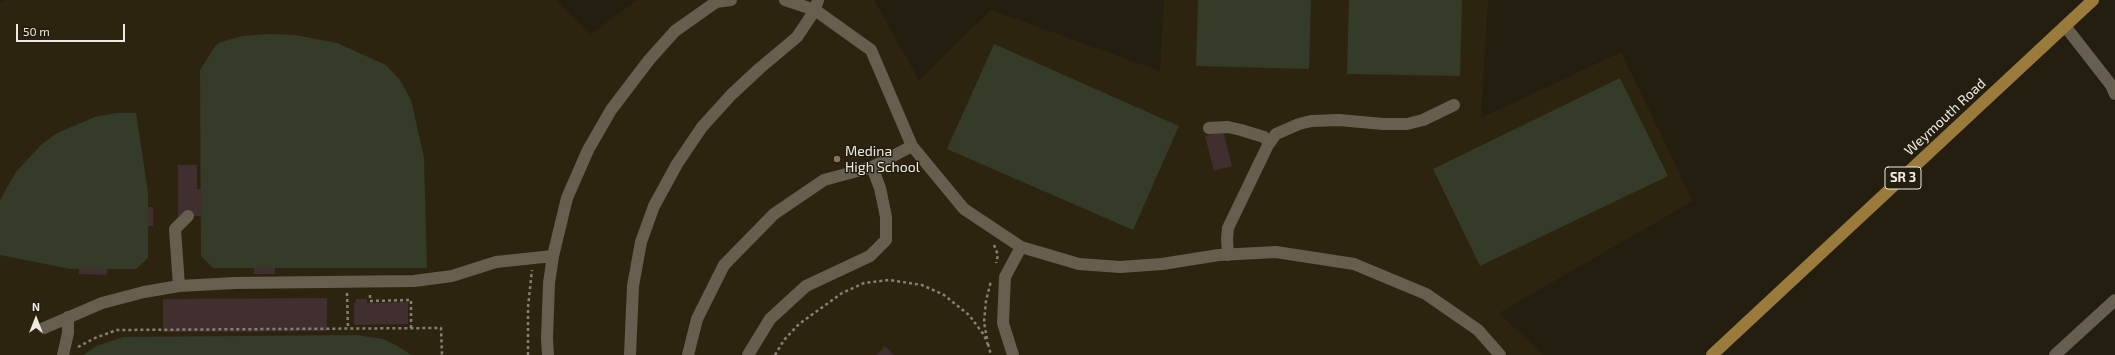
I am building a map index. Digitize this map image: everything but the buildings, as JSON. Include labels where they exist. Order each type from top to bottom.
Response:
[{"type":"main road","name":"Weymouth Road","points":[[1712,355],[2093,0]]},
{"type":"street","points":[[548,355],[547,339],[549,283],[553,256],[567,198],[588,150],[611,110],[649,60],[675,31],[716,2],[731,0]]},
{"type":"street","points":[[785,0],[816,5],[871,50],[912,146],[964,209],[1021,247],[1079,264],[1120,267],[1162,264],[1228,255],[1276,252],[1354,264],[1426,294],[1478,330],[1500,355]]},
{"type":"street","points":[[630,355],[633,286],[642,242],[654,206],[677,164],[702,127],[760,68],[797,37],[816,5]]},
{"type":"street","points":[[2065,26],[2111,86],[2115,94]]},
{"type":"street","points":[[1228,255],[1228,228],[1268,145],[1276,134],[1299,124],[1339,120],[1383,124],[1407,124],[1423,120],[1454,105]]},
{"type":"street","points":[[1210,128],[1228,127],[1241,130],[1264,137],[1267,140],[1268,145]]},
{"type":"street","points":[[688,355],[697,319],[724,265],[774,214],[824,180],[872,167],[912,146]]},
{"type":"street","points":[[748,355],[770,318],[806,286],[870,256],[886,240],[886,217],[880,188],[872,167]]},
{"type":"street","points":[[179,286],[175,229],[188,216]]},
{"type":"street","points":[[1013,355],[1003,323],[1005,278],[1021,247]]},
{"type":"street","points":[[44,328],[102,303],[144,292],[179,286],[435,279],[452,276],[496,262],[553,256]]},
{"type":"street","points":[[2055,355],[2115,300]]},
{"type":"street","points":[[63,355],[68,333],[68,317]]},
{"type":"path","points":[[528,355],[528,307],[533,266]]},
{"type":"path","points":[[775,355],[784,340],[799,324],[842,293],[864,283],[890,280],[922,286],[944,296],[969,315],[984,335],[988,345]]},
{"type":"path","points":[[347,282],[348,328]]},
{"type":"path","points":[[347,295],[355,295]]},
{"type":"path","points":[[362,295],[370,295],[370,301],[411,300],[411,328]]},
{"type":"path","points":[[76,348],[95,338],[117,330],[441,328],[442,355]]},
{"type":"shaded area","name":"Medina High School","points":[[6,0],[556,0],[591,34],[637,0],[874,0],[919,80],[991,10],[1160,71],[1164,0],[1488,0],[1481,118],[1621,52],[1693,201],[1499,313],[1543,355],[0,355],[0,3]]},
{"type":"green space","points":[[1198,0],[1311,0],[1309,69],[1196,66]]},
{"type":"green space","points":[[1349,0],[1462,0],[1460,76],[1347,74]]},
{"type":"green space","points":[[269,34],[295,35],[337,43],[386,65],[400,80],[411,100],[424,158],[427,268],[213,268],[201,256],[200,70],[216,45],[221,42],[243,36]]},
{"type":"green space","points":[[994,44],[1179,126],[1133,230],[947,149]]},
{"type":"green space","points":[[1620,78],[1668,176],[1480,266],[1433,169]]},
{"type":"green space","points":[[116,113],[136,113],[148,192],[148,258],[136,269],[70,269],[0,255],[0,200],[16,172],[41,145],[57,133],[95,117]]},
{"type":"green space","points":[[356,335],[383,339],[396,345],[411,355],[83,355],[97,346],[123,337]]},
{"type":"place","name":"Medina High School","points":[[837,159]]}]
